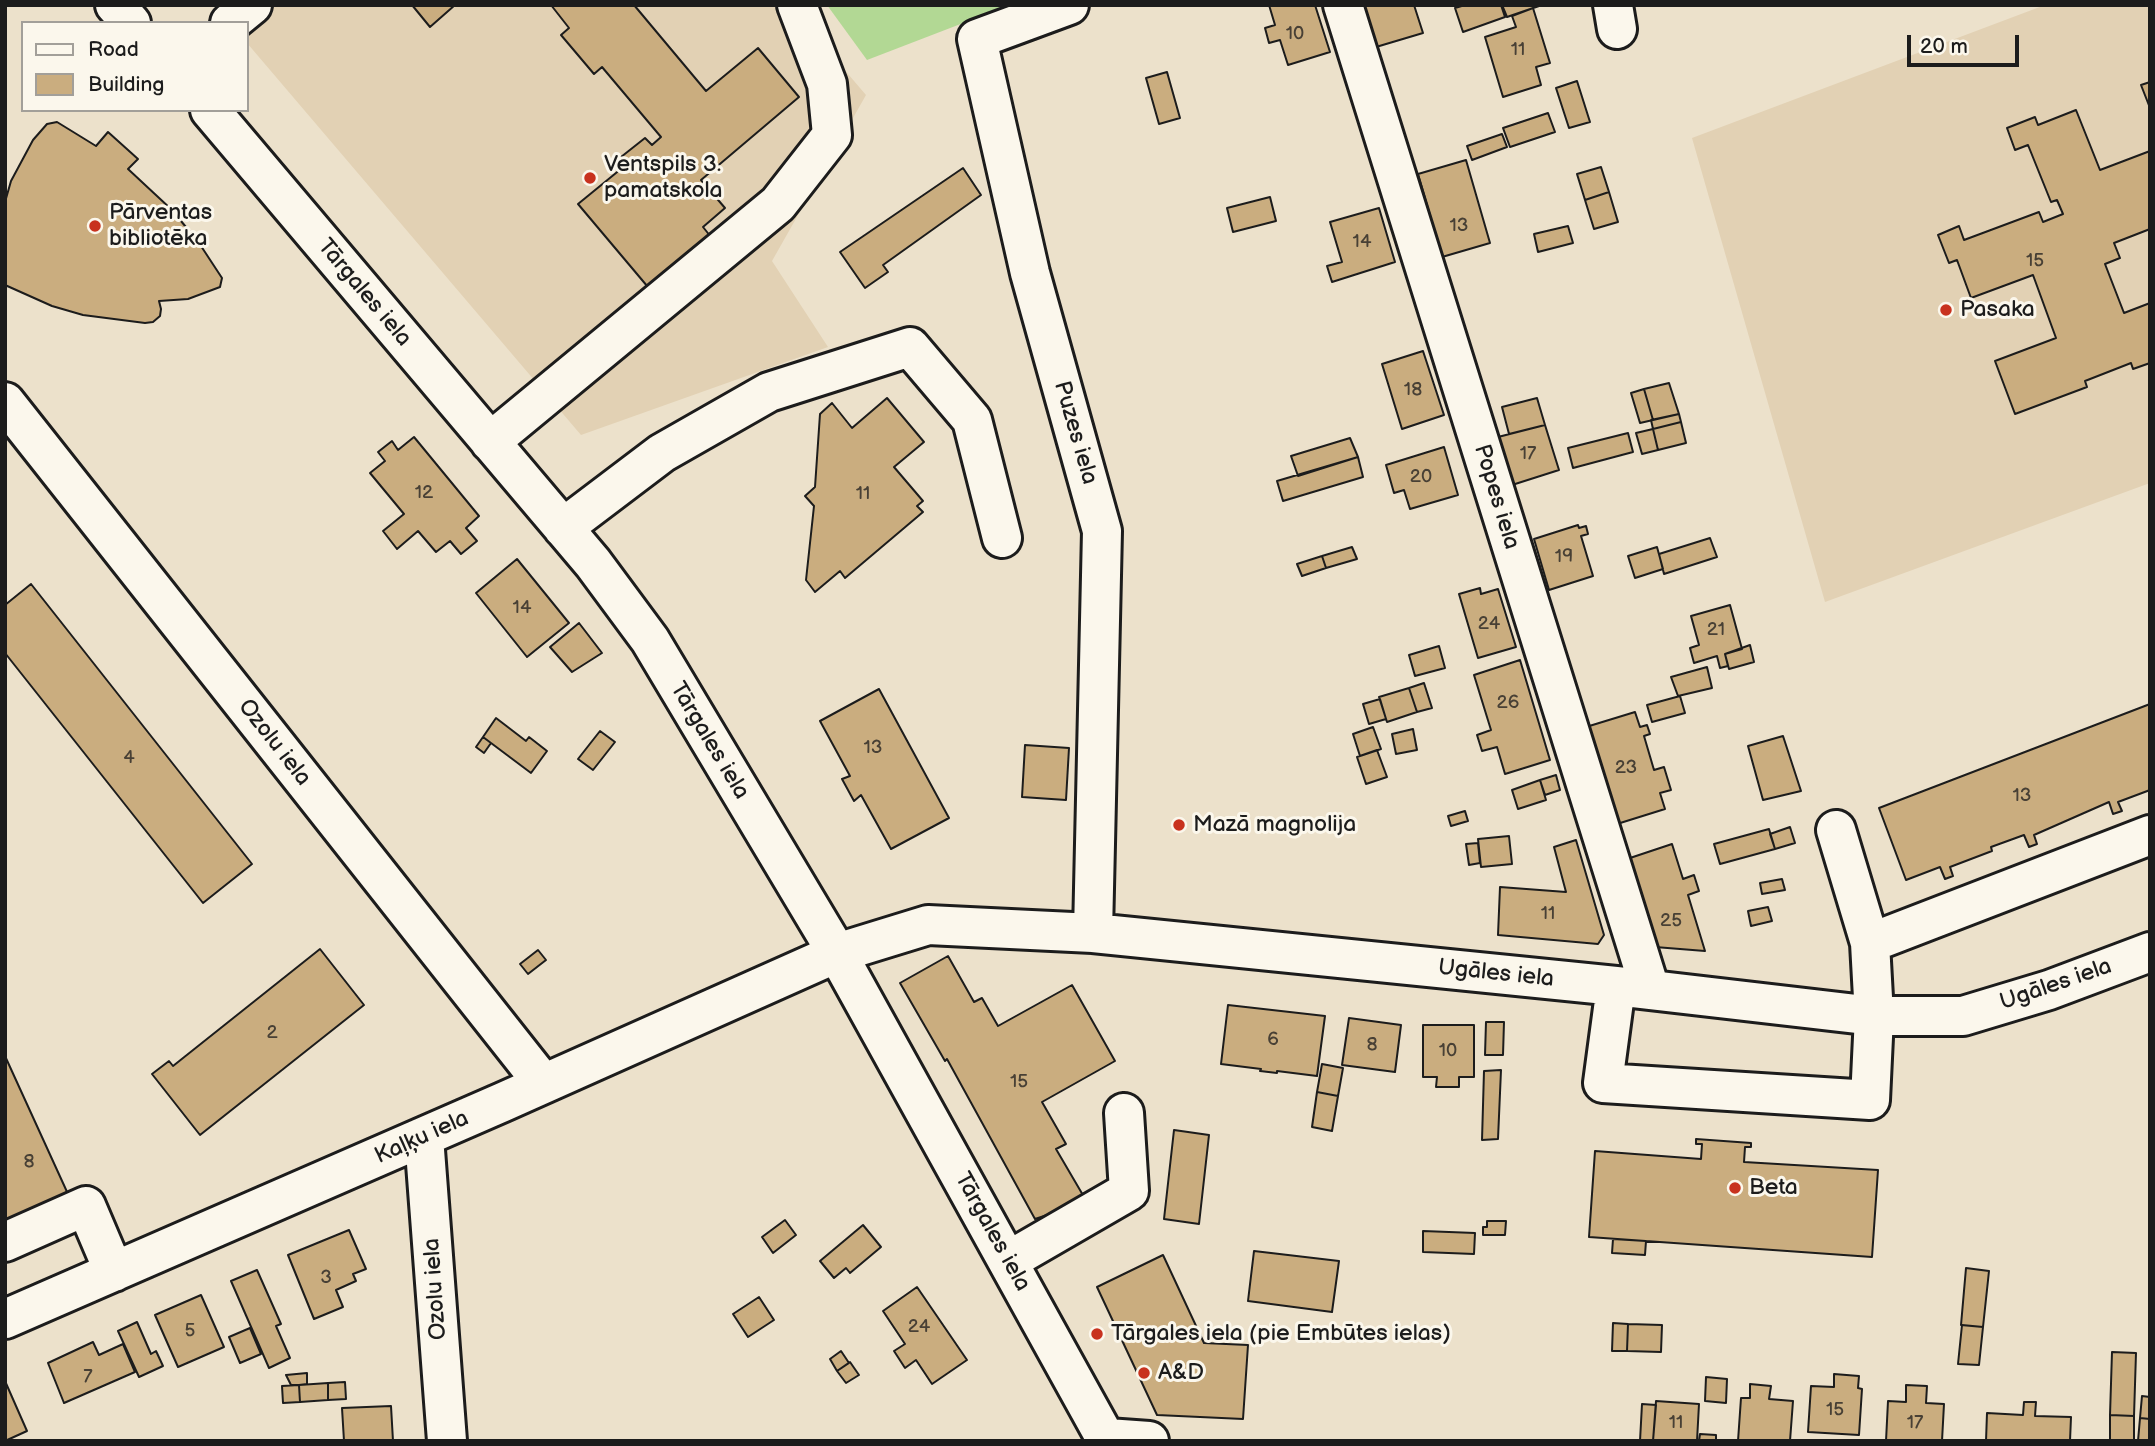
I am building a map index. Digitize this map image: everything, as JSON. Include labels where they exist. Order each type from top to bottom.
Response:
[{"type":"street","points":[[115,5],[129,21]]},
{"type":"street","points":[[232,21],[252,5]]},
{"type":"street","points":[[490,442],[778,204],[832,135],[827,84],[797,5]]},
{"type":"street","name":"Puzes iela","points":[[1069,5],[977,39],[1030,273],[1102,531],[1093,933]]},
{"type":"street","name":"Popes iela","points":[[1343,5],[1633,988]]},
{"type":"street","name":"Tārgales iela","points":[[212,112],[593,563],[650,640],[837,953],[1107,1439]]},
{"type":"street","points":[[563,528],[662,453],[769,392],[910,347],[972,420],[1002,538]]},
{"type":"street","name":"Ozolu iela","points":[[5,402],[543,1083]]},
{"type":"street","points":[[1633,988],[1603,1083],[1870,1100],[1874,1016],[1870,943],[1836,830]]},
{"type":"street","points":[[1870,943],[2150,835]]},
{"type":"street","name":"Ugāles iela","points":[[837,953],[928,925],[1093,933],[1633,988],[1874,1016],[1963,1016],[2049,990],[2150,952]]},
{"type":"street","name":"Kaļķu iela","points":[[5,1319],[837,953]]},
{"type":"street","points":[[1008,1261],[1129,1191],[1124,1113]]},
{"type":"street","name":"Ozolu iela","points":[[424,1136],[447,1441]]},
{"type":"street","points":[[5,1242],[86,1206],[114,1272]]},
{"type":"street","points":[[1107,1439],[1149,1441]]},
{"type":"shaded area","name":"Ventspils 3. pamatskola","points":[[215,5],[789,5],[866,95],[772,261],[828,347],[581,435],[248,44],[248,21],[227,21]]},
{"type":"shaded area","name":"Pasaka","points":[[2045,5],[2150,5],[2150,483],[1825,602],[1692,138]]},
{"type":"green space","points":[[827,5],[1010,5],[867,60]]},
{"type":"building","points":[[412,5],[455,5],[430,27]]},
{"type":"building","points":[[551,5],[634,5],[706,91],[758,48],[799,97],[701,180],[725,208],[703,227],[711,237],[653,293],[578,204],[627,164],[621,157],[645,138],[652,145],[661,137],[602,67],[594,74],[561,35],[569,28]]},
{"type":"building","points":[[1269,5],[1315,5],[1330,52],[1288,65],[1280,40],[1269,43],[1265,28],[1275,25]]},
{"type":"building","points":[[1363,5],[1414,5],[1423,33],[1376,47]]},
{"type":"building","points":[[1465,5],[1501,5],[1505,17],[1463,32],[1455,8]]},
{"type":"building","points":[[1502,5],[1542,5],[1507,17]]},
{"type":"building","points":[[1533,8],[1550,63],[1536,67],[1541,85],[1503,97],[1485,37],[1516,27],[1512,16]]},
{"type":"building","points":[[1167,72],[1180,118],[1159,124],[1146,78]]},
{"type":"building","points":[[1577,81],[1590,122],[1569,128],[1556,88]]},
{"type":"building","points":[[2150,82],[2150,108],[2141,85]]},
{"type":"building","points":[[2076,110],[2100,170],[2150,151],[2150,229],[2114,243],[2120,258],[2105,264],[2124,313],[2150,303],[2150,363],[2133,369],[2131,363],[2085,381],[2087,387],[2015,414],[1995,361],[2056,338],[2033,275],[1971,298],[1957,260],[1949,263],[1938,235],[1959,226],[1964,240],[2039,212],[2043,222],[2063,214],[2057,200],[2051,202],[2028,145],[2015,150],[2007,128],[2035,117],[2038,125]]},
{"type":"building","points":[[1548,113],[1555,132],[1510,147],[1503,128]]},
{"type":"building","name":"Pārventas bibliotēka","points":[[57,122],[96,146],[108,132],[138,159],[128,169],[172,210],[199,243],[222,278],[220,287],[188,299],[159,301],[160,316],[153,322],[145,323],[83,315],[52,306],[5,285],[5,202],[11,181],[33,140],[47,124]]},
{"type":"building","points":[[1502,134],[1507,147],[1472,160],[1467,146]]},
{"type":"building","points":[[1466,160],[1490,243],[1442,257],[1418,174]]},
{"type":"building","points":[[1601,167],[1609,192],[1585,200],[1577,174]]},
{"type":"building","points":[[963,168],[981,195],[883,265],[888,272],[865,288],[840,252]]},
{"type":"building","points":[[1609,192],[1618,222],[1594,229],[1585,200]]},
{"type":"building","points":[[1270,197],[1276,221],[1233,232],[1227,208]]},
{"type":"building","points":[[1379,208],[1395,262],[1332,282],[1327,266],[1342,262],[1330,222]]},
{"type":"building","points":[[1568,226],[1573,243],[1538,252],[1534,234]]},
{"type":"building","points":[[1423,351],[1444,415],[1402,429],[1382,364]]},
{"type":"building","points":[[1669,383],[1679,414],[1653,420],[1644,389]]},
{"type":"building","points":[[1644,389],[1653,420],[1640,423],[1631,393]]},
{"type":"building","points":[[887,398],[924,442],[894,467],[923,501],[917,506],[923,512],[845,578],[840,571],[815,592],[806,580],[814,506],[805,496],[815,487],[820,414],[832,403],[852,428]]},
{"type":"building","points":[[1537,398],[1545,425],[1509,434],[1502,407]]},
{"type":"building","points":[[1679,414],[1681,422],[1653,429],[1651,420]]},
{"type":"building","points":[[1681,422],[1686,443],[1658,450],[1653,429]]},
{"type":"building","points":[[1545,425],[1559,470],[1512,485],[1498,437]]},
{"type":"building","points":[[1653,429],[1658,450],[1642,454],[1636,433]]},
{"type":"building","points":[[1628,433],[1633,452],[1573,468],[1568,448]]},
{"type":"building","points":[[414,437],[479,516],[466,528],[477,541],[461,554],[450,541],[436,552],[418,531],[397,549],[383,531],[404,514],[370,473],[385,461],[378,452],[392,441],[398,450]]},
{"type":"building","points":[[1350,438],[1358,457],[1298,476],[1291,456]]},
{"type":"building","points":[[1444,447],[1458,495],[1410,509],[1404,490],[1394,493],[1386,465]]},
{"type":"building","points":[[1358,457],[1363,477],[1283,501],[1277,481]]},
{"type":"building","points":[[1578,525],[1579,528],[1586,526],[1588,534],[1581,536],[1593,576],[1549,590],[1534,539]]},
{"type":"building","points":[[1710,538],[1717,557],[1664,574],[1659,554]]},
{"type":"building","points":[[1352,547],[1357,559],[1326,568],[1322,556]]},
{"type":"building","points":[[1657,547],[1663,569],[1635,578],[1628,556]]},
{"type":"building","points":[[1322,556],[1326,568],[1302,576],[1297,564]]},
{"type":"building","points":[[517,559],[569,623],[527,657],[476,593]]},
{"type":"building","points":[[31,584],[252,864],[203,903],[5,653],[5,605]]},
{"type":"building","points":[[1480,588],[1481,594],[1498,589],[1516,647],[1478,658],[1459,594]]},
{"type":"building","points":[[1730,605],[1742,649],[1725,654],[1728,666],[1720,668],[1717,656],[1694,663],[1690,648],[1699,645],[1691,616]]},
{"type":"building","points":[[579,623],[602,653],[572,672],[550,647]]},
{"type":"building","points":[[1750,645],[1754,662],[1729,669],[1725,654]]},
{"type":"building","points":[[1439,646],[1445,668],[1415,676],[1409,655]]},
{"type":"building","points":[[1520,660],[1550,760],[1505,774],[1497,747],[1482,751],[1477,735],[1491,730],[1474,675]]},
{"type":"building","points":[[1707,667],[1712,688],[1678,696],[1671,677]]},
{"type":"building","points":[[1424,683],[1432,708],[1417,712],[1409,688]]},
{"type":"building","points":[[1409,688],[1417,712],[1387,722],[1379,697]]},
{"type":"building","points":[[879,689],[949,818],[891,849],[861,795],[854,801],[842,779],[850,776],[820,721]]},
{"type":"building","points":[[1680,696],[1685,713],[1652,722],[1647,705]]},
{"type":"building","points":[[1380,699],[1386,719],[1369,724],[1363,704]]},
{"type":"building","points":[[2150,704],[2150,790],[2118,802],[2122,811],[2113,814],[2109,802],[2034,835],[2037,844],[2029,847],[2024,835],[1950,867],[1953,876],[1945,879],[1940,867],[1906,880],[1879,808]]},
{"type":"building","points":[[1635,712],[1640,727],[1647,725],[1650,734],[1644,736],[1654,770],[1664,767],[1671,790],[1660,793],[1665,809],[1617,824],[1586,727]]},
{"type":"building","points":[[496,718],[526,741],[529,737],[547,751],[531,773],[483,737]]},
{"type":"building","points":[[1373,727],[1381,749],[1360,756],[1353,734]]},
{"type":"building","points":[[1413,729],[1417,750],[1396,754],[1392,734]]},
{"type":"building","points":[[600,731],[615,742],[593,770],[578,759]]},
{"type":"building","points":[[1783,736],[1801,791],[1763,800],[1748,746]]},
{"type":"building","points":[[483,737],[491,743],[484,753],[476,747]]},
{"type":"building","points":[[1025,745],[1069,748],[1066,800],[1022,797]]},
{"type":"building","points":[[1377,750],[1387,777],[1366,784],[1357,757]]},
{"type":"building","points":[[1556,775],[1560,790],[1545,795],[1540,780]]},
{"type":"building","points":[[1540,780],[1546,800],[1518,809],[1512,790]]},
{"type":"building","points":[[1465,811],[1468,821],[1451,826],[1448,816]]},
{"type":"building","points":[[1790,827],[1795,843],[1775,849],[1770,834]]},
{"type":"building","points":[[1769,829],[1775,849],[1720,864],[1714,844]]},
{"type":"building","points":[[1509,836],[1512,864],[1481,867],[1478,839]]},
{"type":"building","points":[[1576,840],[1604,935],[1598,944],[1498,935],[1500,887],[1566,892],[1554,847]]},
{"type":"building","points":[[1478,843],[1480,863],[1469,865],[1466,844]]},
{"type":"building","points":[[1672,844],[1683,879],[1694,875],[1699,891],[1688,895],[1705,951],[1655,947],[1627,859]]},
{"type":"building","points":[[1782,879],[1785,890],[1762,894],[1760,883]]},
{"type":"building","points":[[1768,907],[1772,921],[1751,926],[1748,911]]},
{"type":"building","points":[[320,949],[364,1005],[200,1135],[152,1074],[169,1061],[173,1066]]},
{"type":"building","points":[[538,950],[546,960],[528,974],[520,964]]},
{"type":"building","points":[[948,956],[974,1002],[982,998],[998,1026],[1072,985],[1115,1061],[1042,1102],[1066,1144],[1056,1149],[1087,1202],[1035,1219],[947,1059],[945,1061],[900,983]]},
{"type":"building","points":[[1228,1005],[1325,1016],[1317,1076],[1260,1071],[1261,1069],[1221,1064]]},
{"type":"building","points":[[1349,1018],[1401,1025],[1395,1072],[1342,1065]]},
{"type":"building","points":[[1486,1022],[1504,1022],[1503,1055],[1485,1055]]},
{"type":"building","points":[[1423,1025],[1474,1025],[1474,1077],[1459,1077],[1459,1087],[1436,1087],[1437,1077],[1423,1077]]},
{"type":"building","points":[[5,1056],[68,1194],[5,1221]]},
{"type":"building","points":[[1322,1064],[1343,1068],[1338,1096],[1317,1092]]},
{"type":"building","points":[[1501,1070],[1498,1139],[1482,1140],[1484,1071]]},
{"type":"building","points":[[1317,1092],[1338,1096],[1332,1131],[1312,1127]]},
{"type":"building","points":[[1174,1130],[1209,1135],[1199,1224],[1164,1219]]},
{"type":"building","points":[[1696,1139],[1751,1143],[1751,1147],[1745,1147],[1744,1162],[1878,1170],[1872,1257],[1589,1237],[1595,1151],[1701,1159],[1702,1144],[1696,1144]]},
{"type":"building","points":[[785,1220],[796,1235],[773,1253],[762,1237]]},
{"type":"building","points":[[1487,1221],[1506,1221],[1505,1235],[1483,1235],[1483,1227],[1487,1227]]},
{"type":"building","points":[[863,1225],[881,1247],[850,1273],[846,1268],[834,1278],[820,1261]]},
{"type":"building","points":[[349,1230],[366,1269],[353,1274],[356,1281],[336,1290],[343,1307],[314,1319],[288,1255]]},
{"type":"building","points":[[1423,1231],[1475,1233],[1474,1254],[1423,1252]]},
{"type":"building","points":[[1613,1239],[1646,1241],[1645,1255],[1612,1253]]},
{"type":"building","points":[[1254,1251],[1339,1261],[1332,1312],[1248,1301]]},
{"type":"building","points":[[1163,1255],[1204,1343],[1248,1345],[1243,1419],[1157,1415],[1097,1287]]},
{"type":"building","points":[[1966,1268],[1989,1271],[1983,1327],[1961,1325]]},
{"type":"building","points":[[257,1270],[281,1324],[276,1326],[290,1358],[269,1368],[231,1281]]},
{"type":"building","points":[[917,1287],[967,1360],[932,1384],[916,1360],[905,1368],[894,1351],[905,1344],[883,1311]]},
{"type":"building","points":[[201,1295],[224,1347],[178,1367],[155,1315]]},
{"type":"building","points":[[759,1297],[774,1320],[748,1337],[733,1314]]},
{"type":"building","points":[[137,1322],[151,1354],[156,1351],[163,1366],[139,1377],[118,1331]]},
{"type":"building","points":[[1613,1323],[1628,1324],[1627,1351],[1612,1351]]},
{"type":"building","points":[[1628,1324],[1662,1325],[1661,1352],[1627,1351]]},
{"type":"building","points":[[1962,1325],[1983,1327],[1979,1365],[1958,1364]]},
{"type":"building","points":[[250,1328],[261,1354],[240,1363],[229,1337]]},
{"type":"building","points":[[93,1342],[99,1355],[123,1344],[135,1372],[64,1403],[48,1363]]},
{"type":"building","points":[[841,1351],[849,1363],[837,1371],[830,1359]]},
{"type":"building","points":[[2112,1352],[2136,1353],[2134,1416],[2110,1415]]},
{"type":"building","points":[[850,1362],[859,1375],[846,1383],[837,1371]]},
{"type":"building","points":[[307,1373],[307,1384],[299,1385],[291,1385],[286,1375]]},
{"type":"building","points":[[1834,1374],[1859,1376],[1858,1388],[1862,1389],[1859,1435],[1808,1432],[1811,1386],[1834,1387]]},
{"type":"building","points":[[1706,1377],[1727,1379],[1726,1403],[1705,1401]]},
{"type":"building","points":[[5,1381],[27,1431],[5,1441]]},
{"type":"building","points":[[345,1382],[346,1399],[328,1400],[328,1383]]},
{"type":"building","points":[[328,1383],[328,1400],[300,1402],[299,1385]]},
{"type":"building","points":[[1750,1384],[1771,1386],[1769,1399],[1793,1401],[1790,1441],[1738,1441],[1741,1398],[1750,1398]]},
{"type":"building","points":[[299,1385],[300,1402],[283,1403],[282,1386]]},
{"type":"building","points":[[1906,1385],[1927,1386],[1926,1403],[1944,1404],[1942,1441],[1886,1441],[1888,1401],[1906,1402]]},
{"type":"building","points":[[2142,1396],[2150,1397],[2150,1419],[2140,1418]]},
{"type":"building","points":[[1656,1401],[1699,1404],[1697,1441],[1653,1441]]},
{"type":"building","points":[[2024,1402],[2036,1402],[2035,1416],[2071,1417],[2070,1441],[1986,1441],[1987,1413],[2023,1415]]},
{"type":"building","points":[[1642,1404],[1656,1405],[1653,1441],[1640,1441]]},
{"type":"building","points":[[391,1406],[393,1441],[344,1441],[342,1408]]},
{"type":"building","points":[[2110,1415],[2134,1416],[2134,1441],[2110,1441]]},
{"type":"building","points":[[2140,1418],[2150,1419],[2150,1441],[2138,1441]]},
{"type":"building","points":[[1700,1434],[1716,1435],[1716,1441],[1699,1441]]},
{"type":"place","name":"Ventspils 3. pamatskola","points":[[590,178]]},
{"type":"place","name":"Pārventas bibliotēka","points":[[95,226]]},
{"type":"place","name":"Pasaka","points":[[1946,310]]},
{"type":"place","name":"Mazā magnolija","points":[[1179,825]]},
{"type":"place","name":"Beta","points":[[1735,1188]]},
{"type":"place","name":"Tārgales iela (pie Embūtes ielas)","points":[[1097,1334]]},
{"type":"place","name":"A&D","points":[[1144,1373]]}]
